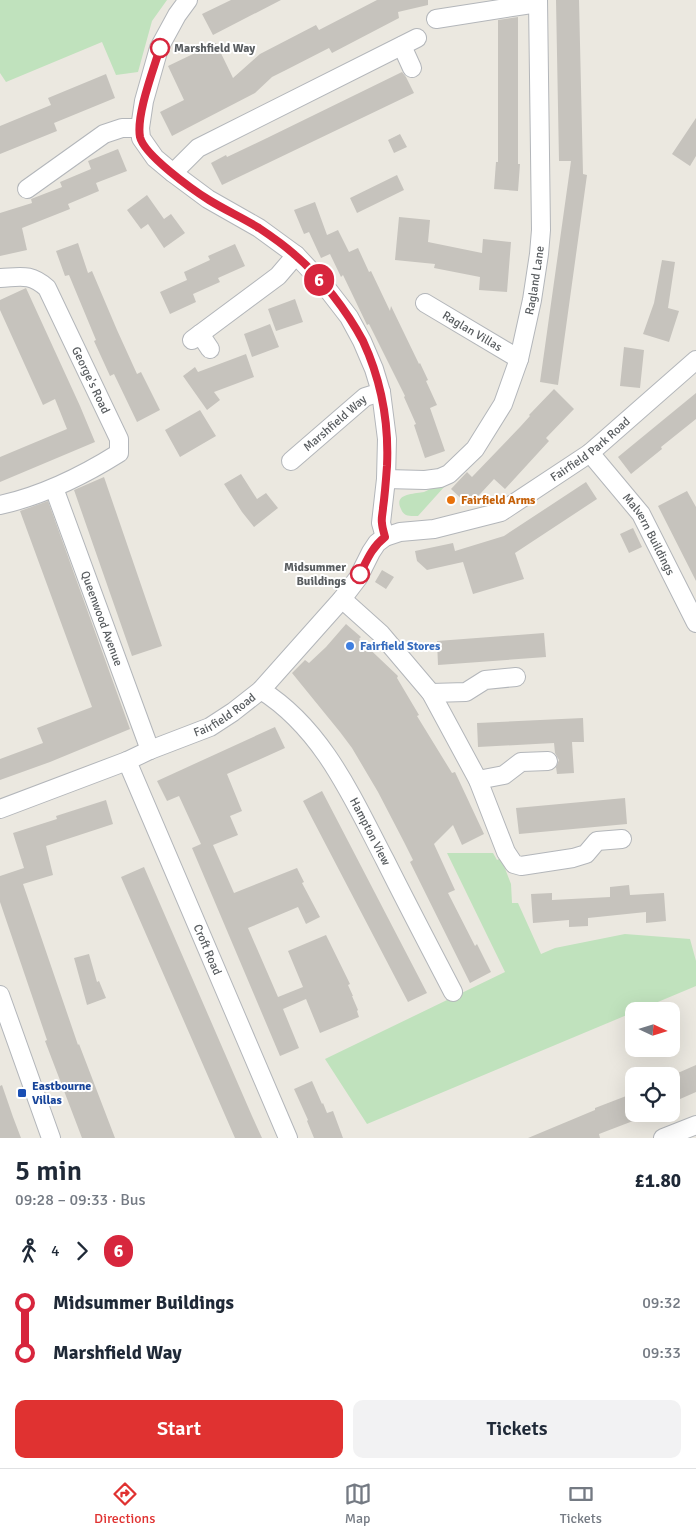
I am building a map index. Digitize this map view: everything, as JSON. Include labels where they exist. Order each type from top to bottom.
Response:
[{"type":"street","points":[[26,189],[104,134],[122,128],[140,128],[144,101],[160,48],[177,15],[188,0]]},
{"type":"street","points":[[436,20],[538,2]]},
{"type":"street","name":"Ragland Lane","points":[[386,479],[425,480],[440,478],[449,474],[475,449],[503,404],[519,359],[540,254],[538,2]]},
{"type":"street","points":[[173,173],[198,148],[410,42],[412,68]]},
{"type":"street","name":"Marshfield Way","points":[[140,128],[141,138],[155,158],[208,199],[259,228],[296,255],[326,286],[349,317],[374,369],[381,392],[387,439],[382,523],[385,537]]},
{"type":"street","points":[[210,349],[196,337],[278,276],[296,255]]},
{"type":"street","name":"George's Road","points":[[0,278],[29,277],[38,280],[47,288],[119,439],[119,453],[54,488]]},
{"type":"street","name":"Raglan Villas","points":[[425,303],[519,359]]},
{"type":"street","name":"Fairfield Park Road","points":[[385,537],[400,532],[434,530],[501,512],[590,453],[696,360]]},
{"type":"street","name":"Marshfield Way","points":[[291,461],[364,397],[381,392]]},
{"type":"street","name":"Malvern Buildings","points":[[590,453],[641,514],[696,623]]},
{"type":"street","points":[[0,505],[54,488]]},
{"type":"street","name":"Queenwood Avenue","points":[[54,488],[150,750]]},
{"type":"street","name":"Fairfield Road","points":[[0,809],[210,727],[233,712],[261,690],[342,599],[358,578],[377,543],[385,537]]},
{"type":"street","points":[[342,599],[381,634],[431,693],[478,780],[506,852],[514,864],[521,866],[573,858],[586,854],[597,840],[622,839]]},
{"type":"street","points":[[431,693],[466,692],[485,680],[516,677]]},
{"type":"street","name":"Hampton View","points":[[261,690],[293,714],[337,770],[453,992]]},
{"type":"street","name":"Croft Road","points":[[127,761],[288,1138]]},
{"type":"street","points":[[478,780],[504,775],[521,762],[548,761]]},
{"type":"street","points":[[0,995],[51,1138]]},
{"type":"street","points":[[663,1138],[696,1125]]},
{"type":"green space","points":[[0,0],[167,0],[152,21],[138,72],[116,75],[102,42],[6,82],[0,73]]},
{"type":"green space","points":[[439,485],[445,486],[418,516],[408,516],[402,512],[399,504],[402,497],[424,492]]},
{"type":"green space","points":[[447,853],[493,853],[497,860],[501,858],[511,884],[512,903],[518,903],[541,954],[555,948],[625,934],[690,939],[696,961],[696,986],[658,1002],[625,1002],[625,1016],[367,1124],[325,1059],[505,972]]},
{"type":"building","points":[[231,0],[281,0],[213,35],[202,14]]},
{"type":"building","points":[[377,0],[428,0],[428,5],[398,12],[399,18],[332,53],[329,48],[272,77],[255,93],[172,136],[160,112],[184,100],[168,66],[216,43],[233,78],[260,54],[316,25],[319,30]]},
{"type":"building","points":[[556,0],[579,0],[583,174],[587,175],[558,385],[540,382],[571,161],[559,161]]},
{"type":"building","points":[[518,17],[518,164],[520,164],[518,191],[494,189],[496,162],[498,162],[498,20]]},
{"type":"building","points":[[402,72],[414,93],[222,185],[211,163],[267,138]]},
{"type":"building","points":[[106,74],[115,98],[54,123],[57,131],[0,154],[0,126],[51,105],[48,98]]},
{"type":"building","points":[[696,118],[696,156],[690,166],[672,154]]},
{"type":"building","points":[[400,134],[407,147],[394,153],[388,140]]},
{"type":"building","points":[[118,149],[127,171],[96,183],[99,191],[68,204],[70,209],[22,228],[27,250],[0,256],[0,213],[32,203],[31,199],[62,187],[60,182],[91,169],[88,161]]},
{"type":"building","points":[[397,175],[404,190],[357,213],[350,198]]},
{"type":"building","points":[[147,195],[164,219],[171,214],[185,233],[164,248],[148,224],[141,229],[127,210]]},
{"type":"building","points":[[315,202],[327,235],[338,230],[349,252],[358,248],[390,311],[391,306],[428,380],[426,381],[437,405],[430,408],[445,451],[425,458],[414,425],[416,424],[405,396],[343,275],[341,277],[330,254],[321,258],[309,232],[304,234],[294,210]]},
{"type":"building","points":[[399,217],[430,220],[428,242],[482,253],[483,239],[511,242],[507,292],[479,290],[480,277],[434,268],[435,264],[395,260]]},
{"type":"building","points":[[78,243],[88,273],[92,271],[137,374],[141,372],[160,410],[137,422],[114,374],[110,376],[94,341],[96,340],[69,275],[65,276],[56,251]]},
{"type":"building","points":[[235,244],[245,266],[218,278],[220,282],[193,294],[196,302],[170,314],[160,292],[187,280],[184,272],[210,260],[208,256]]},
{"type":"building","points":[[662,260],[675,262],[668,308],[679,311],[669,342],[643,334],[654,303]]},
{"type":"building","points":[[26,288],[95,442],[0,482],[0,457],[67,429],[55,399],[43,405],[0,310],[0,300]]},
{"type":"building","points":[[295,299],[303,322],[276,331],[268,309]]},
{"type":"building","points":[[270,324],[279,347],[252,357],[244,334]]},
{"type":"building","points":[[624,347],[644,350],[640,388],[620,386]]},
{"type":"building","points":[[246,354],[254,377],[214,392],[220,400],[207,410],[183,376],[195,367],[198,372]]},
{"type":"building","points":[[554,389],[574,409],[546,438],[549,441],[505,489],[494,479],[469,506],[451,489],[467,472],[472,477]]},
{"type":"building","points":[[696,393],[696,419],[631,474],[618,457]]},
{"type":"building","points":[[200,410],[216,436],[180,457],[165,430]]},
{"type":"building","points":[[241,474],[257,499],[266,493],[278,508],[254,527],[224,484]]},
{"type":"building","points":[[104,477],[162,646],[132,656],[74,490]]},
{"type":"building","points":[[586,482],[597,499],[515,553],[524,579],[473,594],[463,562],[427,570],[417,561],[415,551],[453,543],[455,551],[504,536]]},
{"type":"building","points":[[687,491],[696,507],[696,581],[658,506]]},
{"type":"building","points":[[48,501],[130,729],[50,762],[0,780],[0,759],[43,743],[37,728],[92,707],[20,511]]},
{"type":"building","points":[[633,528],[642,547],[629,553],[620,534]]},
{"type":"building","points":[[382,570],[394,577],[386,589],[375,582]]},
{"type":"building","points":[[346,624],[398,676],[397,678],[419,715],[417,716],[452,773],[455,772],[484,834],[462,845],[453,825],[434,844],[455,890],[448,893],[475,946],[477,944],[491,972],[470,983],[410,862],[413,860],[378,792],[352,748],[292,673],[305,660],[309,663]]},
{"type":"building","points":[[544,633],[546,657],[438,665],[437,641]]},
{"type":"building","points":[[583,718],[584,742],[572,742],[574,773],[557,774],[556,767],[559,760],[555,753],[554,743],[478,747],[477,723]]},
{"type":"building","points":[[275,727],[285,748],[227,774],[242,811],[230,816],[238,835],[213,845],[234,893],[297,868],[304,882],[302,883],[320,917],[306,924],[298,907],[248,928],[278,997],[303,987],[288,951],[326,935],[350,984],[348,985],[359,1017],[320,1033],[306,999],[283,1009],[299,1048],[280,1056],[192,848],[201,844],[179,796],[167,801],[157,781]]},
{"type":"building","points":[[322,791],[427,993],[408,1002],[303,801]]},
{"type":"building","points":[[625,798],[627,824],[519,834],[516,808]]},
{"type":"building","points":[[106,800],[113,824],[46,846],[53,875],[23,884],[78,1045],[115,1138],[82,1138],[45,1041],[47,1040],[0,902],[0,876],[24,868],[13,833],[57,819],[56,816]]},
{"type":"building","points":[[144,867],[262,1138],[235,1138],[121,877]]},
{"type":"building","points":[[629,885],[630,895],[664,893],[666,921],[646,923],[646,912],[588,918],[588,926],[569,927],[569,920],[533,923],[531,894],[552,893],[552,900],[610,897],[610,887]]},
{"type":"building","points":[[89,954],[97,982],[99,981],[106,998],[87,1005],[74,958]]},
{"type":"building","points":[[696,1065],[696,1092],[680,1099],[680,1072]]},
{"type":"building","points":[[312,1081],[327,1113],[333,1111],[343,1138],[314,1138],[294,1089]]},
{"type":"building","points":[[2,1085],[21,1138],[0,1138],[0,1086]]},
{"type":"building","points":[[625,1096],[625,1122],[630,1122],[599,1134],[600,1138],[528,1138],[595,1110],[595,1108]]},
{"type":"bus line","name":"6","points":[[160,48],[144,101],[140,128],[141,138],[146,147],[155,158],[208,199],[259,228],[296,255],[326,286],[349,317],[374,369],[381,392],[387,439],[382,523],[385,537],[377,543],[360,574]]},
{"type":"place","name":"Marshfield Way","points":[[160,48]]},
{"type":"place","name":"Fairfield Arms","points":[[451,500]]},
{"type":"place","name":"Midsummer Buildings","points":[[360,574]]},
{"type":"place","name":"Fairfield Stores","points":[[350,646]]},
{"type":"place","name":"Eastbourne Villas","points":[[22,1093]]}]
